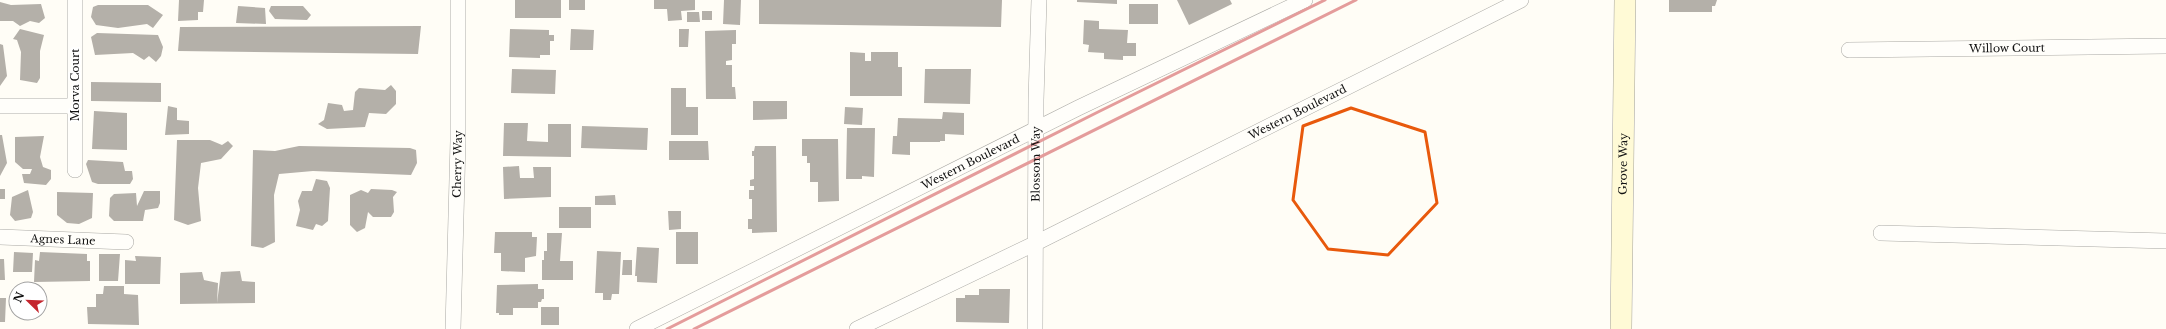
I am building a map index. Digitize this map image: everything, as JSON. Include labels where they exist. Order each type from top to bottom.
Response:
[{"type":"street","name":"Morva Court","points":[[75,0],[75,170]]},
{"type":"street","name":"Cherry Way","points":[[454,329],[458,141],[458,0]]},
{"type":"street","name":"Blossom Way","points":[[1035,329],[1036,128],[1039,0]]},
{"type":"street","name":"Western Boulevard","points":[[637,329],[1036,128],[1305,0]]},
{"type":"street","name":"Western Boulevard","points":[[857,329],[1036,243],[1521,0]]},
{"type":"street","name":"Grove Way","points":[[1621,329],[1625,0]]},
{"type":"street","name":"Willow Court","points":[[1849,50],[2166,46]]},
{"type":"street","points":[[0,106],[74,106]]},
{"type":"street","points":[[1881,233],[2166,241]]},
{"type":"street","name":"Agnes Lane","points":[[0,237],[126,242]]},
{"type":"highlighted area","points":[[1351,108],[1425,132],[1437,203],[1388,255],[1328,249],[1293,200],[1303,126]]},
{"type":"building","points":[[179,0],[204,0],[203,12],[198,12],[198,20],[178,21]]},
{"type":"building","points":[[515,0],[561,0],[561,18],[515,18]]},
{"type":"building","points":[[569,0],[585,0],[585,10],[569,10]]},
{"type":"building","points":[[654,0],[695,0],[695,10],[681,11],[682,20],[668,21],[667,9],[654,9]]},
{"type":"building","points":[[724,0],[741,0],[740,25],[723,24]]},
{"type":"building","points":[[759,0],[1002,0],[1001,27],[759,24]]},
{"type":"building","points":[[1077,0],[1117,0],[1117,4],[1077,2]]},
{"type":"building","points":[[1177,0],[1230,0],[1232,4],[1189,25]]},
{"type":"building","points":[[1669,0],[1717,0],[1715,6],[1712,6],[1712,12],[1669,12]]},
{"type":"building","points":[[0,2],[11,5],[41,4],[45,18],[39,23],[30,21],[20,26],[13,21],[0,21]]},
{"type":"building","points":[[1129,4],[1158,4],[1158,24],[1129,24]]},
{"type":"building","points":[[98,5],[148,5],[163,15],[153,28],[147,24],[118,28],[96,25],[91,17],[93,7]]},
{"type":"building","points":[[238,6],[265,8],[266,24],[236,23]]},
{"type":"building","points":[[271,6],[303,6],[311,15],[307,20],[275,19],[269,11]]},
{"type":"building","points":[[702,11],[712,11],[712,20],[702,20]]},
{"type":"building","points":[[687,12],[699,12],[700,22],[687,22]]},
{"type":"building","points":[[1084,20],[1099,21],[1099,29],[1128,30],[1127,43],[1136,43],[1136,56],[1123,56],[1123,60],[1104,59],[1104,53],[1088,52],[1089,45],[1083,44]]},
{"type":"building","points":[[421,26],[418,54],[178,51],[180,27]]},
{"type":"building","points":[[20,29],[44,35],[40,51],[40,78],[37,83],[20,80],[21,52],[17,40],[13,39]]},
{"type":"building","points":[[510,29],[549,30],[549,35],[554,35],[554,41],[550,41],[550,55],[540,55],[540,58],[509,57]]},
{"type":"building","points":[[571,29],[594,30],[593,50],[570,50]]},
{"type":"building","points":[[679,29],[689,29],[688,47],[679,47]]},
{"type":"building","points":[[736,30],[736,44],[732,44],[732,60],[726,61],[726,65],[732,65],[732,87],[735,87],[736,99],[706,99],[705,31]]},
{"type":"building","points":[[97,33],[158,35],[163,47],[161,56],[156,62],[149,56],[144,60],[133,53],[95,55],[91,37]]},
{"type":"building","points":[[0,44],[3,45],[7,76],[0,86]]},
{"type":"building","points":[[850,52],[865,53],[865,61],[871,61],[871,52],[898,52],[898,67],[902,67],[902,96],[850,96]]},
{"type":"building","points":[[512,69],[556,70],[555,94],[511,93]]},
{"type":"building","points":[[925,69],[971,69],[970,104],[924,103]]},
{"type":"building","points":[[91,82],[161,83],[161,102],[91,101]]},
{"type":"building","points":[[391,85],[396,91],[396,104],[386,114],[369,113],[365,127],[327,129],[318,124],[324,120],[328,103],[342,105],[344,111],[353,110],[355,92],[359,88],[385,90]]},
{"type":"building","points":[[671,88],[686,88],[686,107],[698,107],[698,135],[671,135]]},
{"type":"building","points":[[753,101],[787,101],[787,119],[753,120]]},
{"type":"building","points":[[168,106],[177,108],[177,120],[189,121],[189,134],[165,135]]},
{"type":"building","points":[[845,107],[863,108],[862,125],[844,124]]},
{"type":"building","points":[[94,111],[127,113],[127,150],[92,149]]},
{"type":"building","points":[[943,112],[964,113],[964,135],[945,134],[945,141],[940,142],[910,142],[910,155],[892,154],[893,136],[897,136],[898,118],[942,119]]},
{"type":"building","points":[[504,123],[528,123],[527,141],[548,142],[548,124],[571,124],[571,157],[503,156]]},
{"type":"building","points":[[582,126],[648,128],[647,150],[581,148]]},
{"type":"building","points":[[847,128],[875,128],[874,177],[862,176],[862,179],[846,179]]},
{"type":"building","points":[[0,135],[2,135],[7,163],[0,176]]},
{"type":"building","points":[[44,136],[40,157],[43,167],[51,170],[51,179],[46,185],[24,183],[22,174],[30,174],[32,169],[23,169],[15,162],[15,137]]},
{"type":"building","points":[[802,139],[838,139],[839,201],[818,202],[818,182],[810,182],[810,163],[807,163],[807,156],[802,156]]},
{"type":"building","points":[[177,140],[210,140],[222,145],[228,141],[233,146],[221,159],[201,163],[198,188],[201,221],[188,225],[174,220]]},
{"type":"building","points":[[669,141],[708,141],[709,160],[669,160]]},
{"type":"building","points":[[299,146],[410,148],[416,150],[417,163],[411,175],[313,171],[279,174],[274,195],[275,242],[263,248],[251,246],[253,150],[275,151]]},
{"type":"building","points":[[755,146],[776,146],[777,232],[752,233],[752,229],[748,229],[748,219],[752,219],[752,199],[749,199],[749,190],[754,190],[754,186],[750,186],[750,180],[754,179],[754,156],[752,156],[752,151],[754,151]]},
{"type":"building","points":[[88,160],[123,162],[125,171],[132,171],[133,179],[130,184],[98,184],[92,182],[86,164]]},
{"type":"building","points":[[519,166],[520,178],[534,178],[533,167],[551,167],[551,197],[504,199],[503,167]]},
{"type":"building","points":[[316,179],[327,181],[330,188],[328,221],[322,226],[316,224],[313,230],[296,226],[300,210],[298,201],[302,191],[312,191]]},
{"type":"building","points":[[0,189],[5,189],[5,199],[0,199]]},
{"type":"building","points":[[371,189],[392,190],[397,192],[393,197],[394,212],[391,217],[373,217],[368,212],[365,228],[357,232],[350,225],[350,195],[361,190],[368,193]]},
{"type":"building","points":[[28,190],[33,212],[31,218],[15,221],[10,215],[12,197]]},
{"type":"building","points":[[144,191],[160,191],[160,203],[158,208],[145,210],[143,221],[114,221],[109,216],[110,198],[114,194],[136,193],[137,206]]},
{"type":"building","points":[[57,192],[93,193],[92,218],[79,224],[67,223],[57,215]]},
{"type":"building","points":[[615,195],[616,205],[595,205],[595,196]]},
{"type":"building","points":[[559,207],[591,207],[591,228],[559,228]]},
{"type":"building","points":[[668,211],[681,211],[681,229],[669,230]]},
{"type":"building","points":[[495,232],[532,232],[532,237],[537,237],[536,256],[525,258],[525,272],[501,271],[501,253],[494,253]]},
{"type":"building","points":[[676,232],[698,232],[698,264],[676,264]]},
{"type":"building","points":[[547,233],[562,233],[560,261],[573,261],[573,280],[542,280],[542,260],[544,260],[544,251],[547,251]]},
{"type":"building","points":[[637,247],[659,248],[657,283],[637,282],[637,276],[635,276]]},
{"type":"building","points":[[597,251],[621,252],[619,294],[612,294],[611,300],[603,300],[603,293],[595,293]]},
{"type":"building","points":[[14,252],[33,253],[32,272],[13,272]]},
{"type":"building","points":[[40,252],[87,254],[87,261],[90,261],[90,281],[34,281],[35,260],[39,261]]},
{"type":"building","points":[[99,254],[120,254],[118,281],[99,281]]},
{"type":"building","points":[[135,256],[161,257],[160,284],[125,284],[125,260],[136,261]]},
{"type":"building","points":[[0,259],[4,259],[5,280],[0,280]]},
{"type":"building","points":[[623,260],[632,260],[632,275],[622,275]]},
{"type":"building","points":[[240,271],[242,281],[255,282],[255,303],[180,304],[180,273],[202,272],[204,280],[218,283],[217,303],[221,272]]},
{"type":"building","points":[[538,284],[538,289],[544,289],[544,299],[542,299],[541,302],[538,302],[538,308],[513,308],[513,315],[499,315],[499,313],[496,313],[497,285]]},
{"type":"building","points":[[104,286],[124,286],[124,294],[138,295],[139,325],[88,324],[87,307],[96,307],[96,294],[103,294]]},
{"type":"building","points":[[979,289],[1010,289],[1009,323],[956,322],[956,298],[965,298],[965,295],[979,295]]},
{"type":"building","points":[[0,298],[6,298],[5,322],[0,322]]},
{"type":"building","points":[[541,307],[559,307],[559,325],[541,325]]},
{"type":"railway","points":[[667,329],[1098,112],[1325,0]]},
{"type":"railway","points":[[694,329],[1356,0]]}]
